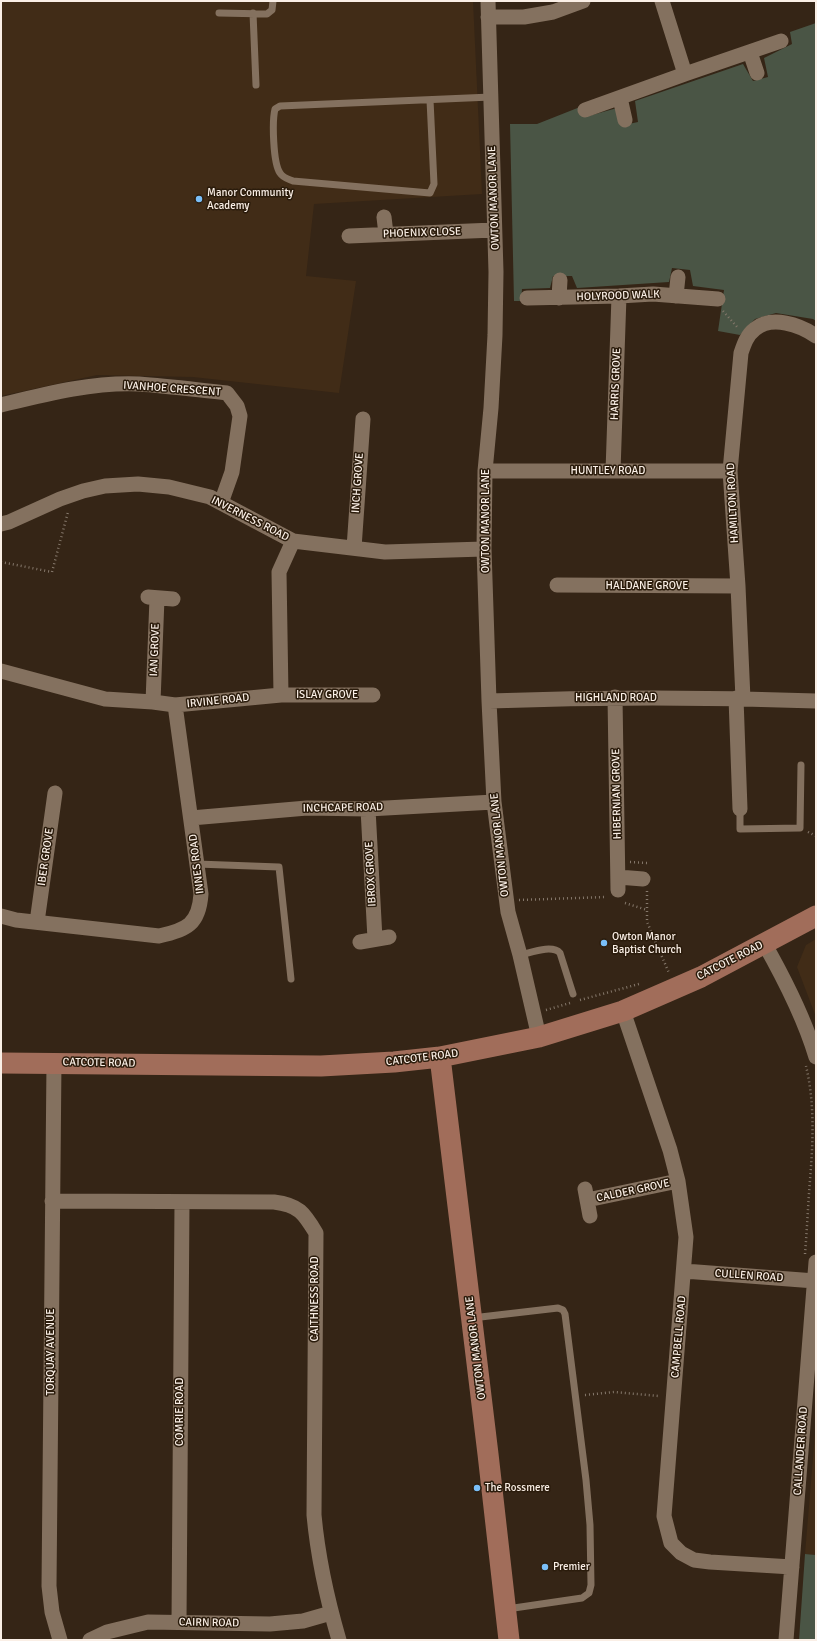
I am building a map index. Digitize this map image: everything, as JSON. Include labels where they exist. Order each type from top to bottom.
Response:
[{"type":"street","name":"OWTON MANOR LANE","points":[[488,1],[494,230],[495,336],[491,408],[485,471],[484,550],[489,701],[494,802],[506,901],[539,1037]]},
{"type":"street","points":[[488,17],[524,16],[553,12],[583,1]]},
{"type":"street","points":[[662,1],[685,74]]},
{"type":"street","points":[[585,110],[781,41]]},
{"type":"street","points":[[750,52],[757,73]]},
{"type":"street","points":[[620,98],[625,120]]},
{"type":"street","points":[[384,217],[386,234]]},
{"type":"street","name":"PHOENIX CLOSE","points":[[349,236],[494,230]]},
{"type":"street","points":[[676,296],[678,277]]},
{"type":"street","points":[[559,298],[560,280]]},
{"type":"street","name":"HOLYROOD WALK","points":[[527,298],[619,296],[638,294],[715,299]]},
{"type":"street","name":"HARRIS GROVE","points":[[613,472],[619,296]]},
{"type":"street","name":"HAMILTON ROAD","points":[[740,698],[738,586],[730,471],[741,353],[747,338],[755,328],[765,323],[792,324],[807,330],[816,336]]},
{"type":"street","name":"IVANHOE CRESCENT","points":[[1,405],[64,390],[139,384],[227,393],[237,406],[240,416],[232,472],[220,503]]},
{"type":"street","name":"INCH GROVE","points":[[354,548],[363,419]]},
{"type":"street","name":"HUNTLEY ROAD","points":[[485,471],[730,471]]},
{"type":"street","name":"INVERNESS ROAD","points":[[1,524],[9,522],[70,495],[105,486],[138,484],[169,487],[210,497],[294,541],[385,552],[484,550]]},
{"type":"street","points":[[281,695],[279,572],[294,541]]},
{"type":"street","name":"HALDANE GROVE","points":[[557,585],[738,586]]},
{"type":"street","name":"IAN GROVE","points":[[153,702],[152,598],[173,599]]},
{"type":"street","name":"IRVINE ROAD","points":[[1,671],[105,699],[153,702],[175,706],[281,695]]},
{"type":"street","name":"ISLAY GROVE","points":[[281,695],[373,695]]},
{"type":"street","name":"HIGHLAND ROAD","points":[[489,701],[615,697],[740,698],[816,701]]},
{"type":"street","name":"HIBERNIAN GROVE","points":[[615,697],[616,892]]},
{"type":"street","points":[[740,698],[740,809]]},
{"type":"street","name":"INNES ROAD","points":[[1,916],[16,920],[160,936],[176,932],[188,926],[196,918],[200,907],[201,894],[175,706]]},
{"type":"street","name":"IBER GROVE","points":[[37,922],[55,792]]},
{"type":"street","name":"INCHCAPE ROAD","points":[[191,818],[307,808],[368,809],[494,802]]},
{"type":"street","name":"IBROX GROVE","points":[[368,809],[375,940]]},
{"type":"street","points":[[616,892],[646,879]]},
{"type":"street","name":"CATCOTE ROAD","points":[[1,1062],[321,1066],[394,1062],[440,1057],[539,1037],[623,1011],[701,977],[816,916]]},
{"type":"street","points":[[764,944],[781,973],[801,1015],[810,1059]]},
{"type":"street","name":"CAMPBELL ROAD","points":[[623,1011],[670,1150],[678,1181],[686,1237],[664,1516],[666,1530],[671,1543],[681,1553],[694,1560],[792,1567]]},
{"type":"street","name":"OWTON MANOR LANE","points":[[440,1057],[509,1640]]},
{"type":"street","name":"TORQUAY AVENUE","points":[[54,1062],[49,1586],[52,1612],[60,1640]]},
{"type":"street","name":"CALDER GROVE","points":[[590,1216],[586,1194],[678,1181]]},
{"type":"street","name":"CAITHNESS ROAD","points":[[52,1201],[281,1203],[291,1206],[306,1216],[316,1233],[314,1515],[318,1554],[339,1640]]},
{"type":"street","name":"COMRIE ROAD","points":[[179,1622],[182,1202]]},
{"type":"street","name":"CALLANDER ROAD","points":[[786,1640],[815,1281],[810,1261]]},
{"type":"street","name":"CULLEN ROAD","points":[[684,1271],[815,1281]]},
{"type":"street","name":"CAIRN ROAD","points":[[90,1640],[107,1632],[148,1622],[270,1624],[303,1621],[331,1612]]},
{"type":"lane","points":[[219,13],[267,14],[272,10],[274,1]]},
{"type":"lane","points":[[253,13],[256,85]]},
{"type":"lane","points":[[430,100],[434,184],[430,193],[293,181],[285,179],[280,174],[276,166],[272,119],[275,109],[280,106],[491,96]]},
{"type":"lane","points":[[740,809],[740,829],[800,828],[801,765]]},
{"type":"lane","points":[[197,864],[279,867],[290,979]]},
{"type":"lane","points":[[520,955],[549,949],[558,950],[573,994]]},
{"type":"lane","points":[[472,1318],[558,1308],[565,1314],[586,1480],[590,1525],[592,1585],[589,1593],[582,1598],[506,1609]]},
{"type":"path","points":[[715,299],[747,338]]},
{"type":"path","points":[[1,562],[52,572],[68,512],[70,495]]},
{"type":"path","points":[[630,854],[630,862],[647,863],[647,922],[670,975],[663,977]]},
{"type":"path","points":[[506,901],[616,892],[647,910]]},
{"type":"path","points":[[579,1001],[640,984]]},
{"type":"path","points":[[534,1013],[572,1003]]},
{"type":"path","points":[[810,1059],[809,1079],[813,1113],[810,1261]]},
{"type":"path","points":[[575,1396],[614,1392],[674,1398]]},
{"type":"shaded area","name":"Manor Community Academy","points":[[1,1],[473,1],[482,194],[314,204],[306,276],[356,281],[339,393],[193,377],[97,375],[1,396]]},
{"type":"shaded area","points":[[816,939],[816,1017],[797,967],[806,945]]},
{"type":"shaded area","points":[[816,1422],[816,1555],[805,1554]]},
{"type":"green space","points":[[816,23],[816,321],[813,319],[776,313],[755,319],[740,335],[718,331],[724,290],[693,286],[690,270],[672,268],[669,282],[577,288],[572,276],[553,276],[550,288],[522,289],[521,301],[514,301],[510,124],[537,124],[580,107],[585,117],[617,108],[624,125],[638,122],[635,101],[743,64],[753,81],[768,77],[764,58],[792,44],[790,32]]},
{"type":"green space","points":[[805,1554],[816,1555],[816,1640],[799,1640]]},
{"type":"place","name":"Manor Community Academy","points":[[199,199]]},
{"type":"place","name":"Owton Manor Baptist Church","points":[[604,943]]},
{"type":"place","name":"The Rossmere","points":[[477,1488]]},
{"type":"place","name":"Premier","points":[[545,1567]]}]
